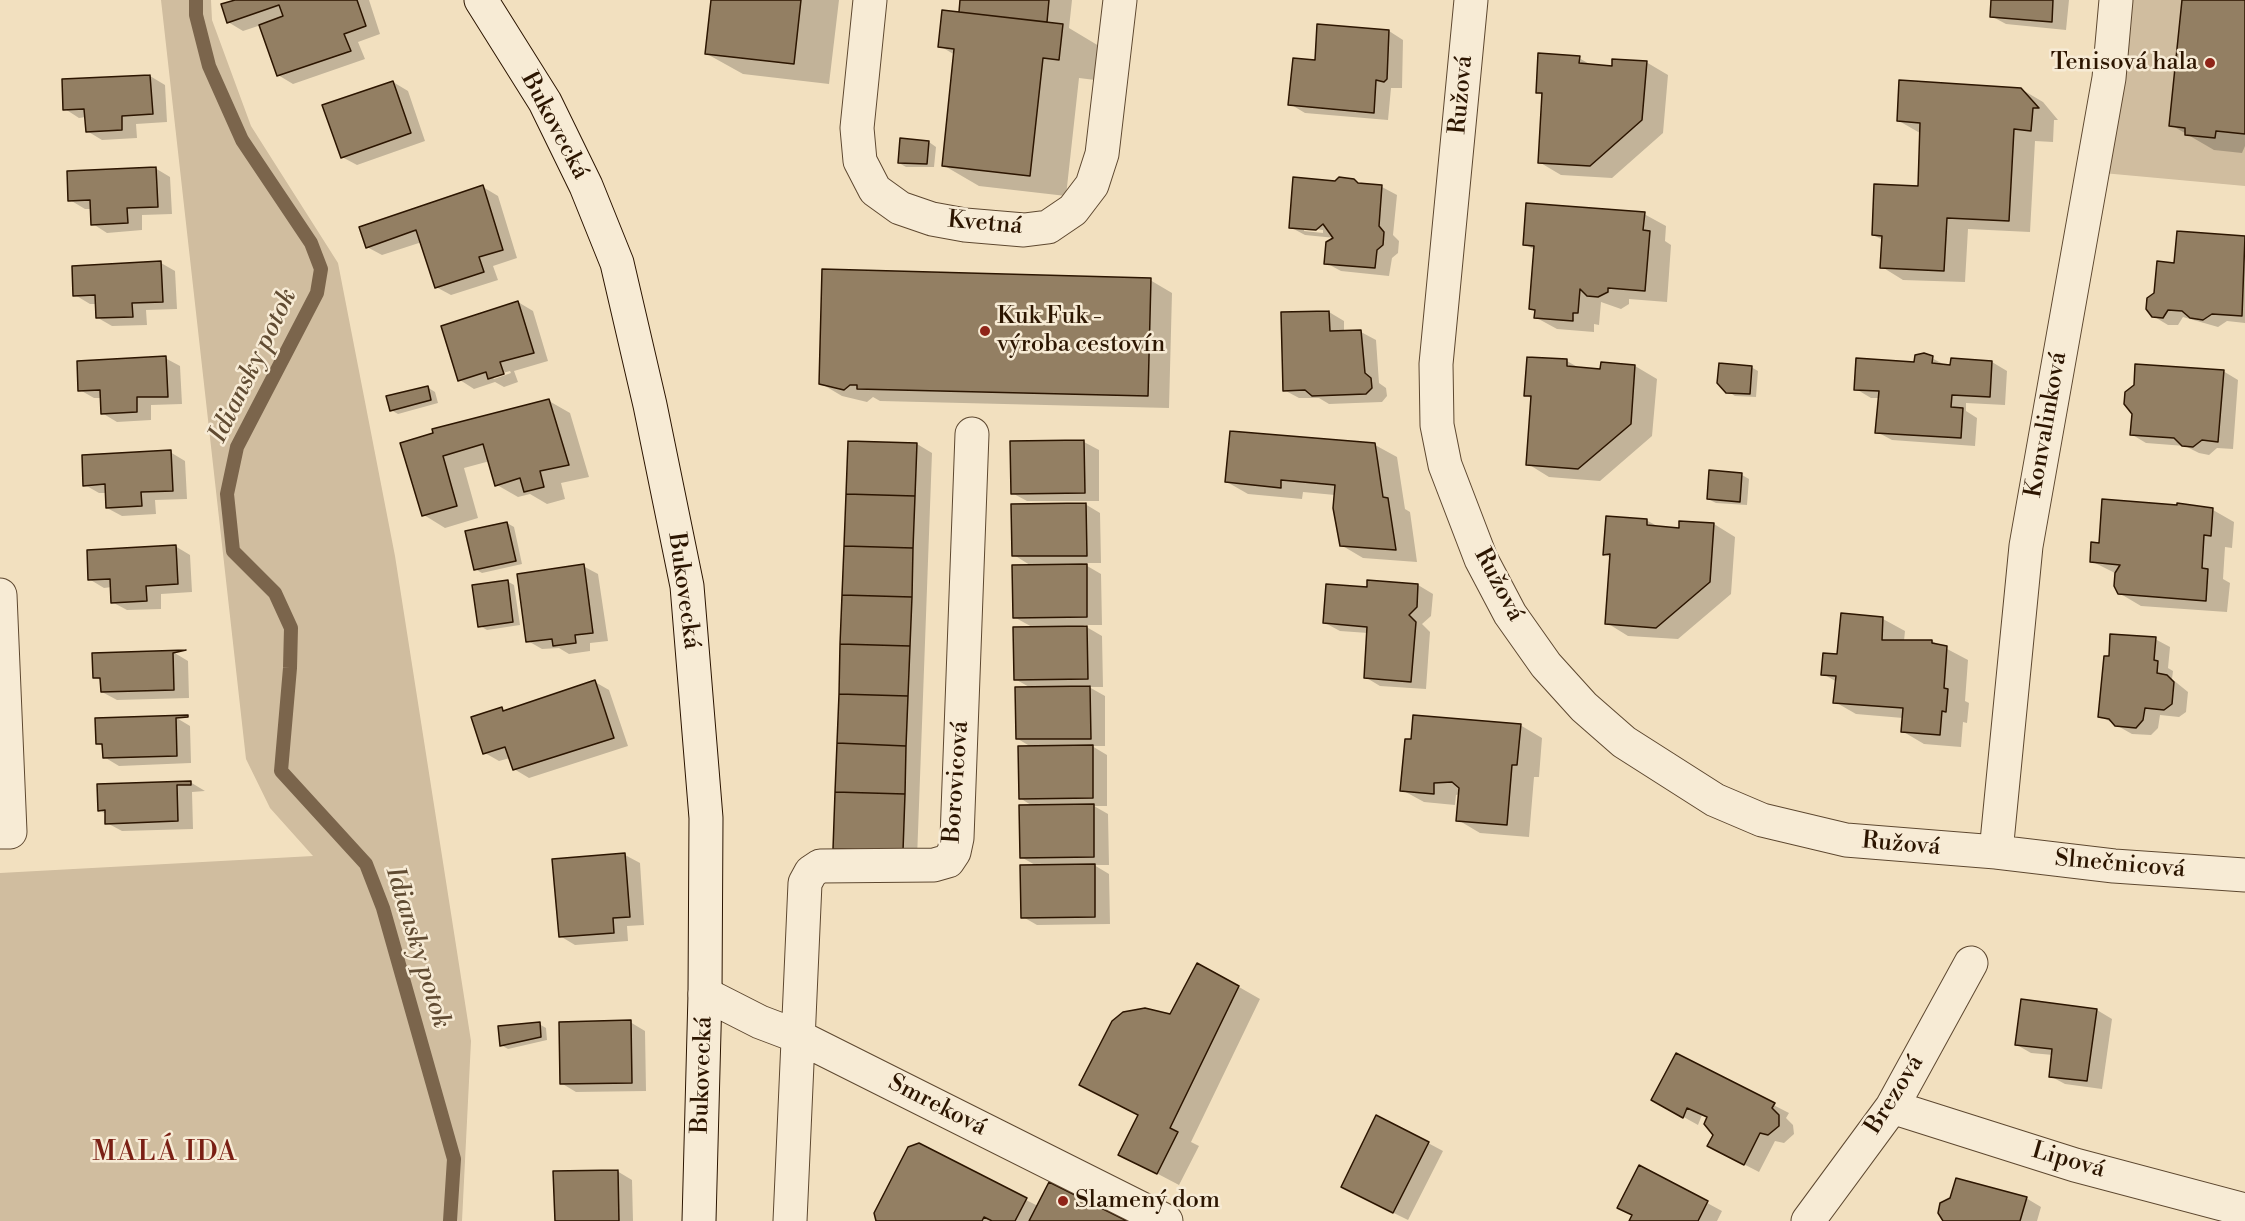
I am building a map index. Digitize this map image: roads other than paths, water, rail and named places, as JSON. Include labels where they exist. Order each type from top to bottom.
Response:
[{"type":"street","name":"Bukovecká","points":[[481,0],[545,102],[586,186],[617,263],[650,405],[687,586],[706,818],[705,994],[699,1221]]},
{"type":"street","name":"Kvetná","points":[[870,0],[857,128],[860,160],[875,190],[900,208],[932,219],[965,225],[1024,230],[1048,227],[1073,210],[1092,185],[1102,154],[1120,0]]},
{"type":"street","name":"Ružová","points":[[1471,0],[1436,364],[1437,425],[1445,465],[1481,559],[1510,614],[1545,665],[1584,707],[1624,742],[1715,800],[1762,820],[1846,840],[1996,852]]},
{"type":"street","name":"Konvalinková","points":[[1996,852],[2026,546],[2109,78],[2116,0]]},
{"type":"street","name":"Borovicová","points":[[797,1036],[803,894],[804,883],[811,872],[820,866],[934,865],[948,861],[954,852],[958,814],[972,434]]},
{"type":"street","points":[[0,594],[10,832],[0,832]]},
{"type":"street","name":"Slnečnicová","points":[[1996,852],[2114,866],[2245,875]]},
{"type":"street","name":"Brezová","points":[[1808,1221],[1892,1107],[1971,963]]},
{"type":"street","name":"Smreková","points":[[705,994],[760,1022],[797,1036],[1166,1221]]},
{"type":"street","points":[[790,1221],[797,1036]]},
{"type":"street","name":"Lipová","points":[[1892,1107],[2075,1165],[2245,1210]]},
{"type":"waterway","name":"Idiansky potok","points":[[196,0],[196,15],[209,66],[242,140],[311,243],[321,269],[317,293],[237,447],[227,494],[233,551],[275,593],[291,628],[281,771],[366,864],[383,908],[454,1159],[450,1221]]},
{"type":"place","name":"Tenisová hala","points":[[2210,63]]},
{"type":"place","name":"Kuk Fuk - výroba cestovín","points":[[985,331]]},
{"type":"place","name":"Slamený dom","points":[[1063,1201]]},
{"type":"district","name":"MALÁ IDA","points":[[165,1154]]}]
